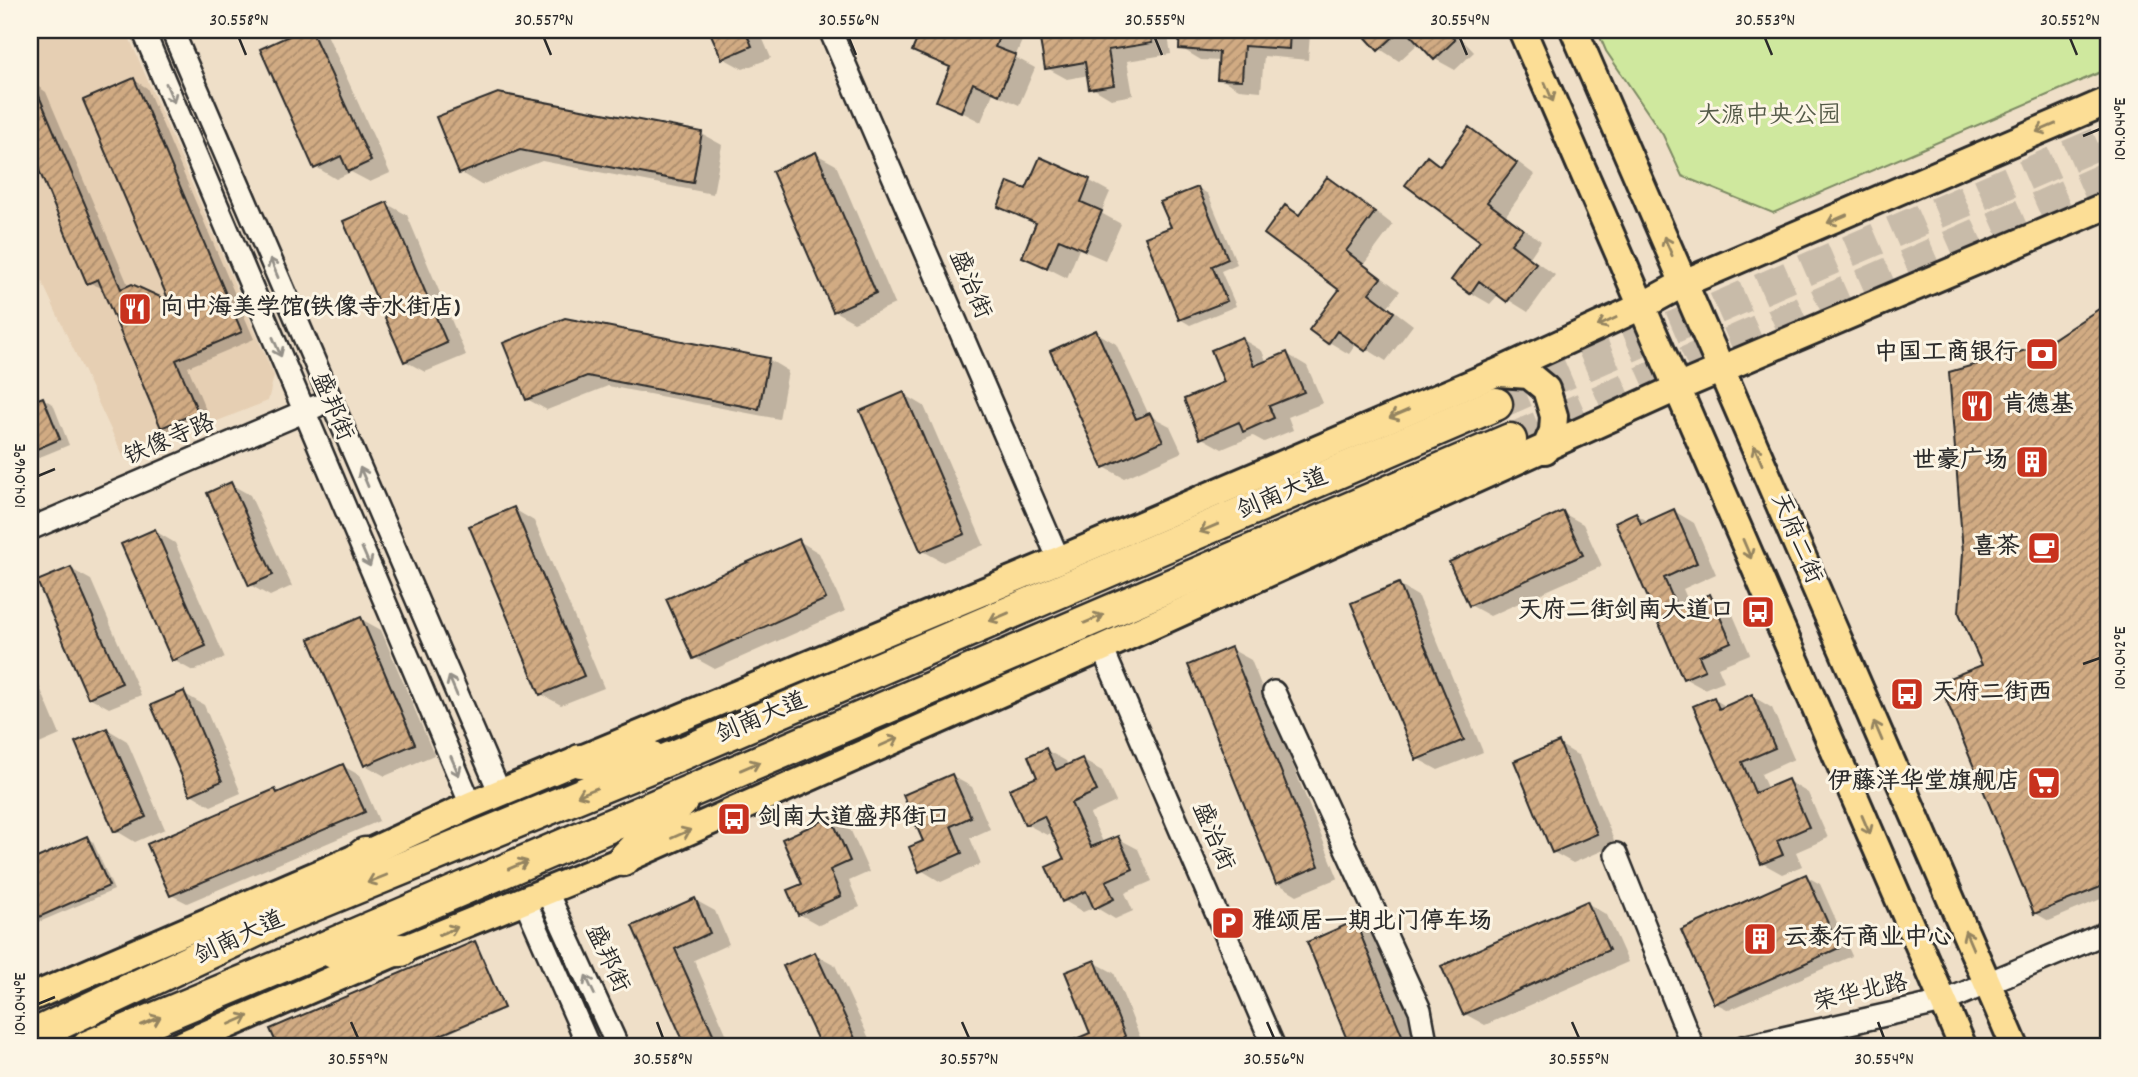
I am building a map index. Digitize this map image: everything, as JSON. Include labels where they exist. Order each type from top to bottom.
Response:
[{"type":"highway","name":"剑南大道","points":[[30,1037],[284,917],[676,756],[1496,404]]},
{"type":"highway","name":"剑南大道","points":[[88,1047],[316,952],[1510,440]]},
{"type":"highway","points":[[580,761],[676,756]]},
{"type":"highway","points":[[623,860],[692,791]]},
{"type":"highway","points":[[284,917],[365,853]]},
{"type":"highway","points":[[316,952],[401,950]]},
{"type":"main road","name":"天府二街","points":[[1522,30],[1963,1047]]},
{"type":"main road","name":"天府二街","points":[[1574,30],[2015,1047]]},
{"type":"main road","points":[[30,998],[471,805],[1059,560],[1496,373],[1642,306],[1684,283],[2108,101]]},
{"type":"main road","points":[[177,1047],[401,950],[623,860],[1545,450],[1677,388],[2108,205]]},
{"type":"main road","points":[[1496,373],[1529,375],[1546,389],[1554,416],[1553,431],[1545,450]]},
{"type":"street","name":"盛邦街","points":[[144,30],[471,805]]},
{"type":"street","name":"盛邦街","points":[[172,30],[500,793]]},
{"type":"street","name":"盛治街","points":[[830,30],[1059,560]]},
{"type":"street","name":"铁像寺路","points":[[30,529],[330,400]]},
{"type":"street","name":"盛治街","points":[[1102,648],[1274,1047]]},
{"type":"street","points":[[1274,692],[1420,1010],[1427,1047]]},
{"type":"street","points":[[1616,854],[1693,1047]]},
{"type":"street","name":"盛邦街","points":[[536,896],[589,1047]]},
{"type":"street","name":"盛邦街","points":[[536,896],[618,1047]]},
{"type":"street","name":"荣华北路","points":[[1743,1047],[1943,1002],[2108,932]]},
{"type":"shaded area","points":[[30,30],[126,30],[274,376],[268,401],[124,458],[30,256]]},
{"type":"green space","name":"大源中央公园","points":[[1597,30],[2108,30],[2108,69],[1773,213],[1682,176],[1663,135],[1606,51]]},
{"type":"building","points":[[289,30],[311,30],[371,161],[348,172],[341,156],[314,169],[260,49],[291,35]]},
{"type":"building","points":[[709,30],[745,30],[752,46],[722,59]]},
{"type":"building","points":[[921,30],[1002,30],[995,47],[1016,55],[999,95],[973,83],[961,112],[936,101],[950,67],[912,51]]},
{"type":"building","points":[[1068,30],[1150,30],[1152,43],[1108,50],[1114,85],[1089,89],[1085,62],[1045,69],[1039,34]]},
{"type":"building","points":[[1180,30],[1290,30],[1289,49],[1244,46],[1242,80],[1217,79],[1219,52],[1179,49]]},
{"type":"building","points":[[1359,30],[1401,30],[1378,51]]},
{"type":"building","points":[[1406,30],[1446,30],[1455,40],[1434,60]]},
{"type":"building","points":[[30,75],[121,289],[132,284],[169,301],[83,100],[134,78],[242,332],[176,360],[198,412],[161,428],[98,279],[87,284],[30,149]]},
{"type":"building","points":[[498,93],[702,132],[693,183],[520,150],[459,174],[436,117]]},
{"type":"building","points":[[1469,127],[1517,163],[1487,202],[1523,229],[1511,244],[1536,263],[1507,302],[1479,281],[1470,294],[1451,280],[1480,241],[1405,185],[1427,156],[1440,166]]},
{"type":"building","points":[[816,152],[876,293],[833,312],[772,171]]},
{"type":"building","points":[[1040,157],[1090,179],[1081,202],[1102,211],[1085,250],[1059,239],[1047,268],[1022,257],[1036,223],[998,207],[1008,182],[1026,189]]},
{"type":"building","points":[[1327,177],[1375,212],[1346,251],[1381,278],[1369,293],[1394,312],[1365,351],[1337,331],[1328,344],[1309,330],[1339,290],[1264,234],[1285,205],[1299,215]]},
{"type":"building","points":[[1198,187],[1228,259],[1212,266],[1227,301],[1179,320],[1145,237],[1171,227],[1160,202]]},
{"type":"building","points":[[387,202],[447,343],[404,362],[343,221]]},
{"type":"building","points":[[2108,303],[2108,884],[2034,914],[1939,682],[1982,665],[1959,613],[1963,552],[1949,372],[2044,345]]},
{"type":"building","points":[[565,318],[769,358],[759,409],[587,376],[526,400],[503,343]]},
{"type":"building","points":[[1096,330],[1136,419],[1150,413],[1163,441],[1103,468],[1050,351]]},
{"type":"building","points":[[1242,337],[1254,366],[1287,352],[1304,392],[1269,406],[1274,418],[1243,432],[1239,422],[1200,439],[1184,399],[1224,382],[1211,350]]},
{"type":"building","points":[[904,392],[965,534],[921,552],[860,411]]},
{"type":"building","points":[[43,397],[60,439],[30,452],[30,402]]},
{"type":"building","points":[[231,482],[273,575],[249,586],[207,493]]},
{"type":"building","points":[[514,507],[584,676],[540,695],[469,526]]},
{"type":"building","points":[[1674,509],[1697,563],[1664,578],[1677,608],[1710,594],[1731,642],[1699,656],[1705,670],[1683,679],[1615,522],[1636,512],[1641,524]]},
{"type":"building","points":[[1563,511],[1583,555],[1469,606],[1449,562]]},
{"type":"building","points":[[155,529],[206,646],[172,661],[121,544]]},
{"type":"building","points":[[799,539],[826,599],[693,659],[666,599]]},
{"type":"building","points":[[71,567],[122,683],[88,698],[37,581]]},
{"type":"building","points":[[1399,583],[1464,740],[1416,760],[1351,603]]},
{"type":"building","points":[[361,617],[415,744],[364,766],[309,639]]},
{"type":"building","points":[[1231,647],[1319,866],[1276,884],[1188,665]]},
{"type":"building","points":[[184,691],[222,781],[190,795],[151,705]]},
{"type":"building","points":[[1752,694],[1775,748],[1742,762],[1755,793],[1788,779],[1809,827],[1777,841],[1783,855],[1761,864],[1693,706],[1714,697],[1719,709]]},
{"type":"building","points":[[107,728],[146,817],[114,832],[75,742]]},
{"type":"building","points":[[1559,742],[1597,834],[1552,853],[1514,761]]},
{"type":"building","points":[[1046,748],[1056,770],[1082,758],[1097,791],[1071,803],[1091,847],[1118,836],[1133,869],[1106,881],[1114,899],[1094,909],[1086,891],[1062,902],[1046,867],[1064,859],[1044,816],[1025,825],[1009,789],[1037,777],[1028,756]]},
{"type":"building","points":[[343,764],[365,812],[170,896],[147,844],[275,789],[277,793]]},
{"type":"building","points":[[952,774],[971,817],[951,826],[962,853],[919,872],[909,847],[923,841],[903,795]]},
{"type":"building","points":[[831,817],[850,861],[830,870],[841,896],[798,915],[787,890],[802,884],[782,839]]},
{"type":"building","points":[[87,836],[109,886],[30,921],[30,861]]},
{"type":"building","name":"云泰行商业中心","points":[[1806,874],[1839,948],[1714,1004],[1681,930]]},
{"type":"building","points":[[695,898],[710,933],[675,949],[719,1047],[686,1047],[632,926]]},
{"type":"building","points":[[1587,901],[1609,950],[1463,1015],[1441,966]]},
{"type":"building","points":[[1355,921],[1407,1047],[1350,1047],[1307,942]]},
{"type":"building","points":[[475,941],[504,1008],[412,1047],[278,1047],[270,1029]]},
{"type":"building","points":[[815,952],[859,1047],[821,1047],[783,966]]},
{"type":"building","points":[[1095,960],[1125,1036],[1120,1047],[1057,1047],[1090,1033],[1065,972]]},
{"type":"tunnel","points":[[1496,404],[2108,139]]},
{"type":"tunnel","points":[[1510,440],[2108,177]]},
{"type":"place","name":"向中海美学馆(铁像寺水街店)","points":[[135,309]]},
{"type":"place","name":"中国工商银行","points":[[2042,354]]},
{"type":"place","name":"肯德基","points":[[1977,406]]},
{"type":"place","name":"世豪广场","points":[[2032,462]]},
{"type":"place","name":"喜茶","points":[[2044,548]]},
{"type":"place","name":"天府二街剑南大道口","points":[[1758,612]]},
{"type":"place","name":"天府二街西","points":[[1907,694]]},
{"type":"place","name":"伊藤洋华堂旗舰店","points":[[2044,783]]},
{"type":"place","name":"剑南大道盛邦街口","points":[[734,819]]},
{"type":"place","name":"雅颂居一期北门停车场","points":[[1228,923]]},
{"type":"place","name":"云泰行商业中心","points":[[1760,939]]}]
